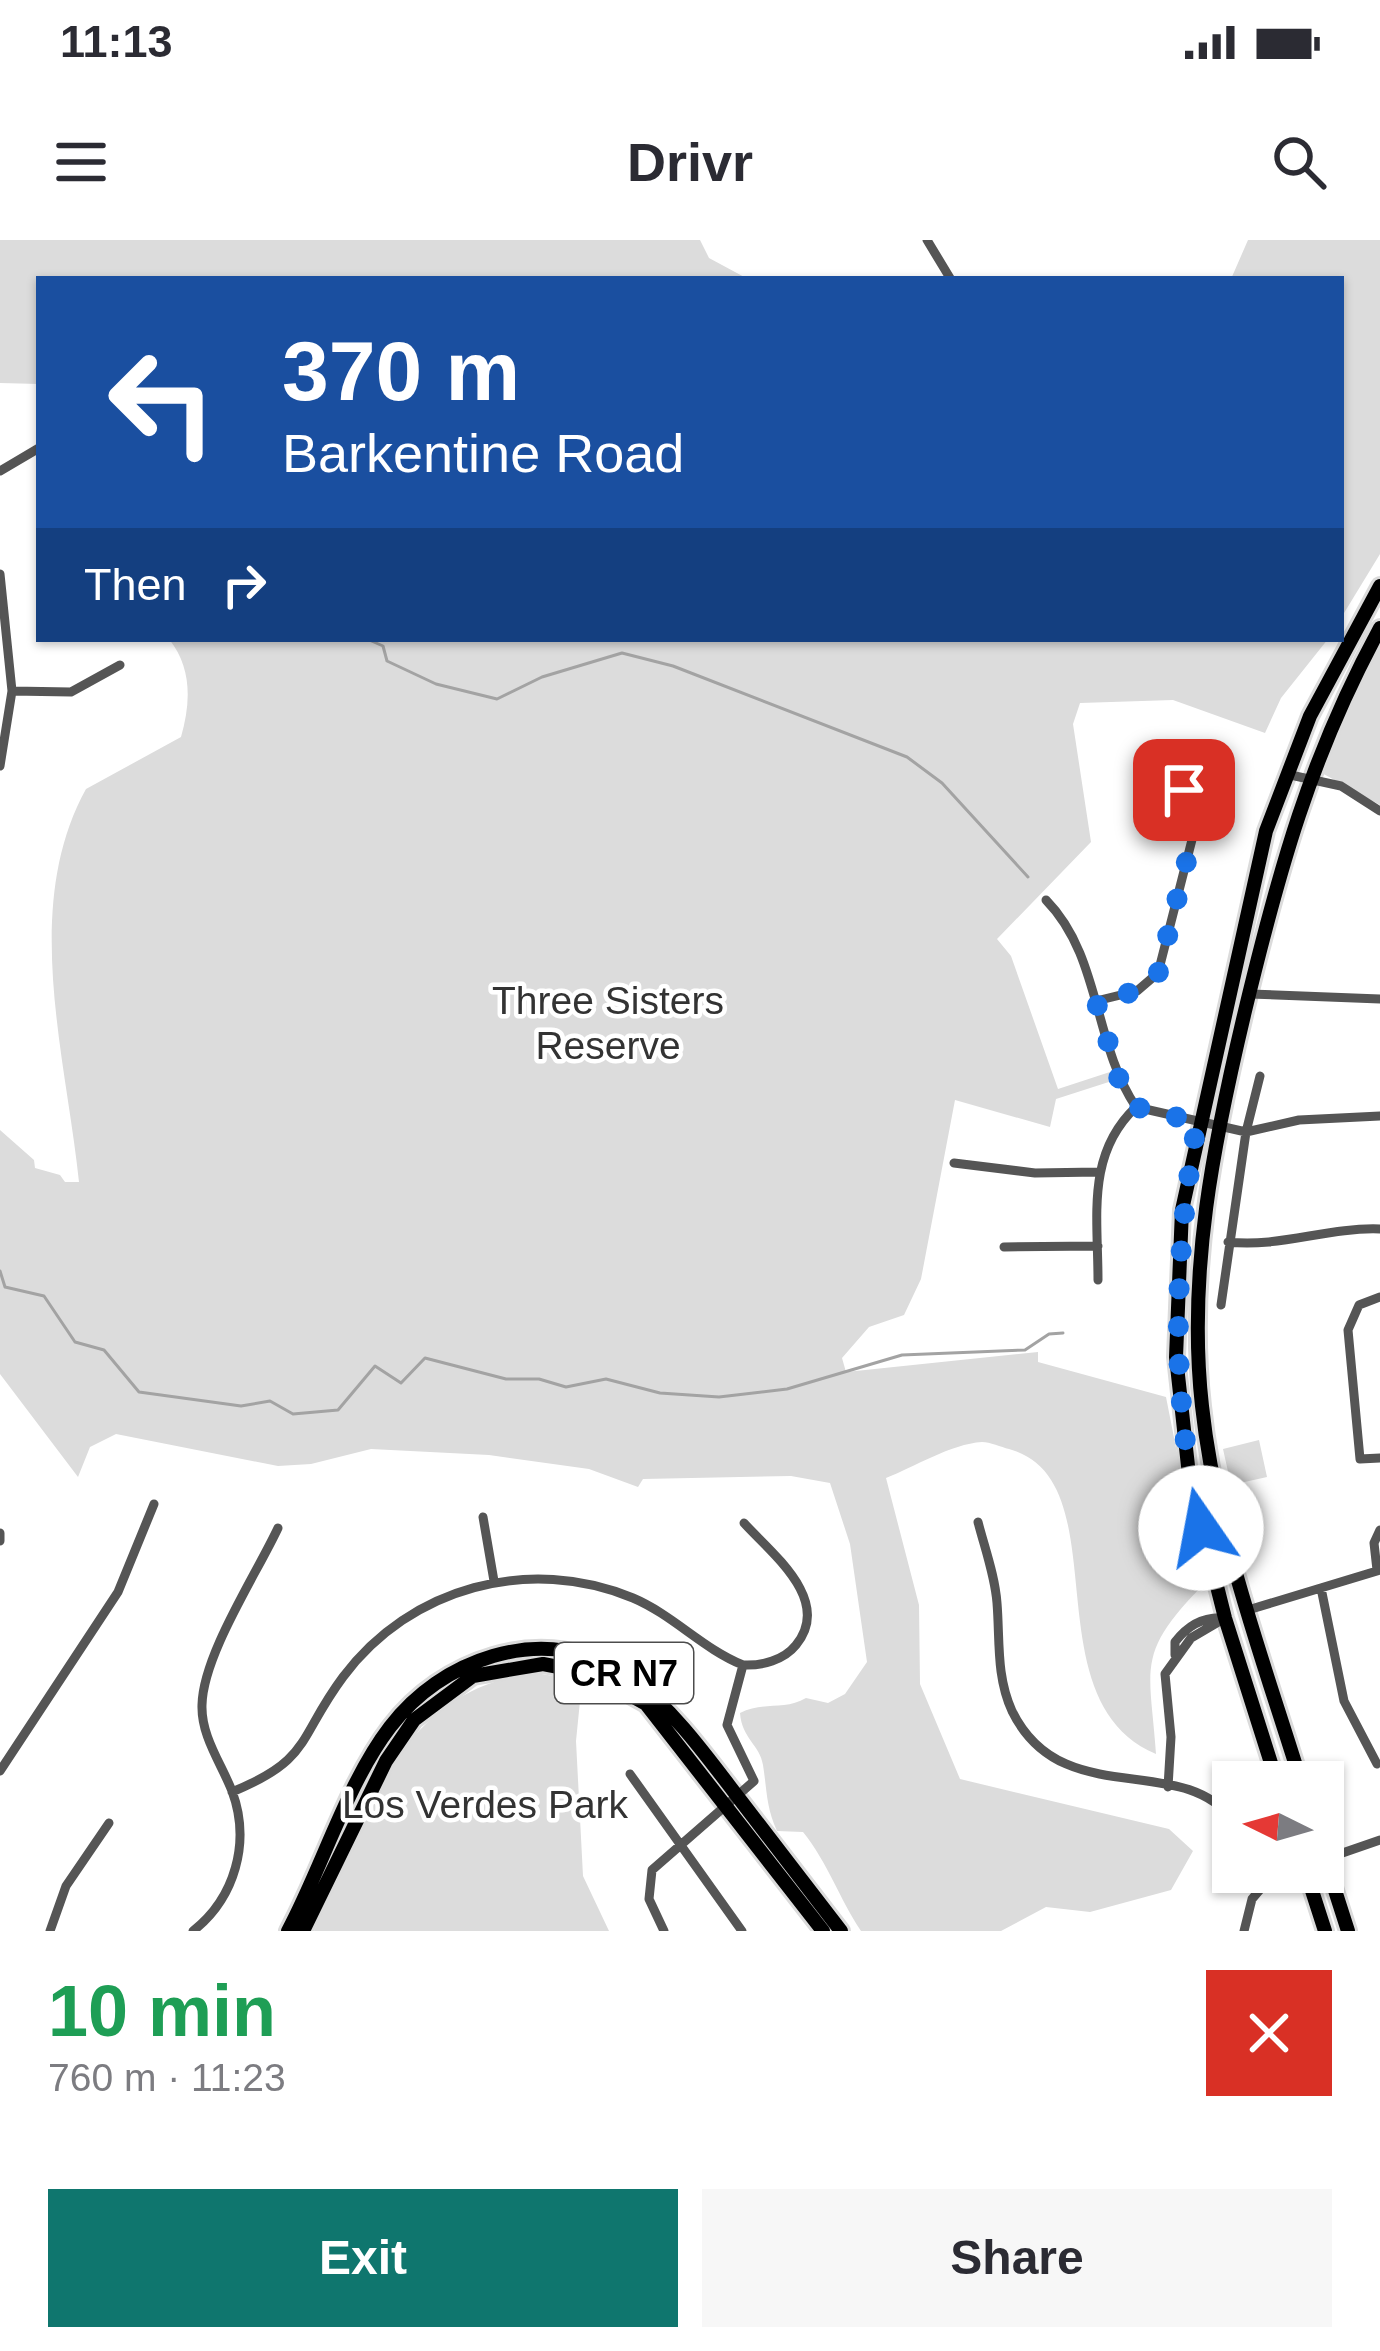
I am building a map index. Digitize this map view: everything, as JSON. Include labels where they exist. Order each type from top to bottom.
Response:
[{"type":"main road","points":[[1270,1761],[1225,1618],[1189,1475],[1178,1386],[1176,1300],[1182,1210],[1197,1122],[1266,831],[1285,773],[1380,586]]},
{"type":"main road","points":[[1295,1761],[1220,1515],[1207,1439],[1199,1307],[1218,1126],[1307,778],[1380,628]]},
{"type":"main road","points":[[1178,1386],[1189,1435],[1207,1439]]},
{"type":"main road","points":[[1225,1618],[1248,1610]]},
{"type":"main road","name":"CR N7","points":[[288,1931],[386,1732],[421,1694],[459,1669],[506,1652],[536,1649],[604,1663],[664,1702],[823,1931]]},
{"type":"main road","name":"CR N7","points":[[304,1931],[386,1761],[427,1708],[450,1688],[497,1668],[543,1664],[590,1672],[646,1705],[841,1931]]},
{"type":"main road","points":[[427,1708],[425,1698],[459,1669]]},
{"type":"main road","points":[[1313,1893],[1325,1931]]},
{"type":"main road","points":[[1336,1893],[1348,1931]]},
{"type":"street","points":[[927,240],[949,276]]},
{"type":"street","points":[[0,471],[36,450]]},
{"type":"street","points":[[0,574],[12,692],[0,766]]},
{"type":"street","points":[[12,692],[71,692],[120,665]]},
{"type":"street","points":[[1096,1001],[1137,991],[1158,974],[1196,824],[1184,790],[1144,770]]},
{"type":"street","points":[[1285,773],[1341,786],[1380,811]]},
{"type":"street","points":[[1046,900],[1075,936],[1120,1082],[1136,1107],[1246,1132],[1299,1120],[1380,1116]]},
{"type":"street","points":[[1250,994],[1380,999]]},
{"type":"street","points":[[1221,1305],[1246,1132],[1260,1076]]},
{"type":"street","points":[[1098,1280],[1098,1172],[1107,1139],[1136,1107]]},
{"type":"street","points":[[954,1163],[1035,1173],[1098,1172]]},
{"type":"street","points":[[1228,1241],[1269,1244],[1335,1228],[1380,1229]]},
{"type":"street","points":[[1004,1247],[1098,1246]]},
{"type":"street","points":[[1380,1297],[1359,1305],[1348,1330],[1360,1459],[1380,1458]]},
{"type":"street","points":[[0,1771],[118,1592],[154,1504]]},
{"type":"street","points":[[483,1517],[494,1581]]},
{"type":"street","points":[[978,1522],[996,1590],[1002,1680],[1021,1726],[1039,1746],[1083,1773],[1168,1786],[1212,1799]]},
{"type":"street","points":[[232,1792],[292,1760],[338,1683],[371,1643],[436,1600],[494,1581],[551,1579],[631,1597],[743,1665],[766,1663],[793,1650],[808,1615],[801,1588],[744,1523]]},
{"type":"street","points":[[193,1931],[204,1922],[237,1866],[240,1831],[232,1792],[204,1727],[204,1689],[278,1528]]},
{"type":"street","points":[[1248,1610],[1378,1570],[1374,1543],[1380,1530]]},
{"type":"street","points":[[1321,1588],[1344,1701],[1377,1764]]},
{"type":"street","points":[[1168,1786],[1171,1737],[1165,1674],[1175,1655],[1175,1642],[1210,1617],[1225,1618]]},
{"type":"street","points":[[664,1931],[649,1899],[648,1879],[734,1803],[753,1774],[727,1725],[743,1665]]},
{"type":"street","points":[[630,1774],[742,1931]]},
{"type":"street","points":[[50,1931],[77,1868],[109,1823]]},
{"type":"street","points":[[1344,1850],[1380,1840]]},
{"type":"street","points":[[1244,1931],[1248,1908],[1257,1893]]},
{"type":"street","points":[[204,1922],[213,1931]]},
{"type":"green space","points":[[0,240],[700,240],[709,258],[742,276],[36,276],[36,384],[0,383]]},
{"type":"green space","points":[[1248,240],[1380,240],[1380,554],[1344,613],[1344,276],[1232,276]]},
{"type":"green space","name":"Three Sisters Reserve","points":[[171,642],[1326,642],[1281,698],[1265,733],[1173,700],[1080,703],[1073,724],[1091,842],[997,939],[1011,956],[1058,1089],[1113,1071],[1115,1080],[1056,1099],[1050,1127],[955,1100],[921,1279],[904,1315],[869,1327],[842,1358],[846,1372],[1038,1352],[1038,1362],[1166,1397],[1203,1585],[1166,1628],[1152,1663],[1156,1754],[1118,1727],[1095,1688],[1083,1642],[1062,1502],[1043,1469],[1009,1449],[982,1442],[945,1451],[886,1478],[919,1605],[920,1684],[960,1779],[1169,1829],[1193,1851],[1171,1890],[1090,1912],[1046,1907],[1001,1931],[861,1931],[803,1832],[777,1831],[761,1758],[740,1713],[806,1698],[828,1703],[845,1694],[867,1662],[850,1544],[830,1483],[791,1476],[643,1479],[638,1487],[589,1469],[489,1455],[371,1449],[311,1464],[278,1466],[116,1434],[90,1447],[78,1477],[0,1374],[0,1130],[34,1160],[35,1168],[60,1175],[65,1182],[79,1182],[53,982],[56,882],[67,835],[86,789],[181,737],[187,686]]},
{"type":"green space","points":[[1380,647],[1380,805],[1320,772],[1341,717]]},
{"type":"green space","points":[[1259,1440],[1267,1477],[1231,1485],[1223,1449]]},
{"type":"green space","name":"Los Verdes Park","points":[[536,1673],[582,1681],[576,1741],[583,1876],[609,1931],[314,1931],[370,1805],[418,1732],[449,1704],[488,1684]]},
{"type":"waterway","points":[[374,642],[383,646],[387,661],[436,684],[497,699],[542,677],[622,653],[673,666],[907,757],[942,783],[1028,877]]},
{"type":"waterway","points":[[0,1271],[5,1287],[44,1296],[75,1342],[104,1350],[139,1392],[241,1406],[270,1401],[293,1414],[338,1410],[375,1366],[401,1383],[425,1358],[506,1379],[539,1379],[566,1387],[606,1379],[660,1393],[719,1397],[787,1389],[902,1355],[1025,1350],[1049,1334],[1063,1333]]},
{"type":"route","points":[[1184,790],[1196,824],[1158,974],[1137,991],[1096,1001],[1120,1082],[1136,1107],[1197,1122],[1182,1210],[1176,1300],[1183,1434],[1201,1528]]}]
